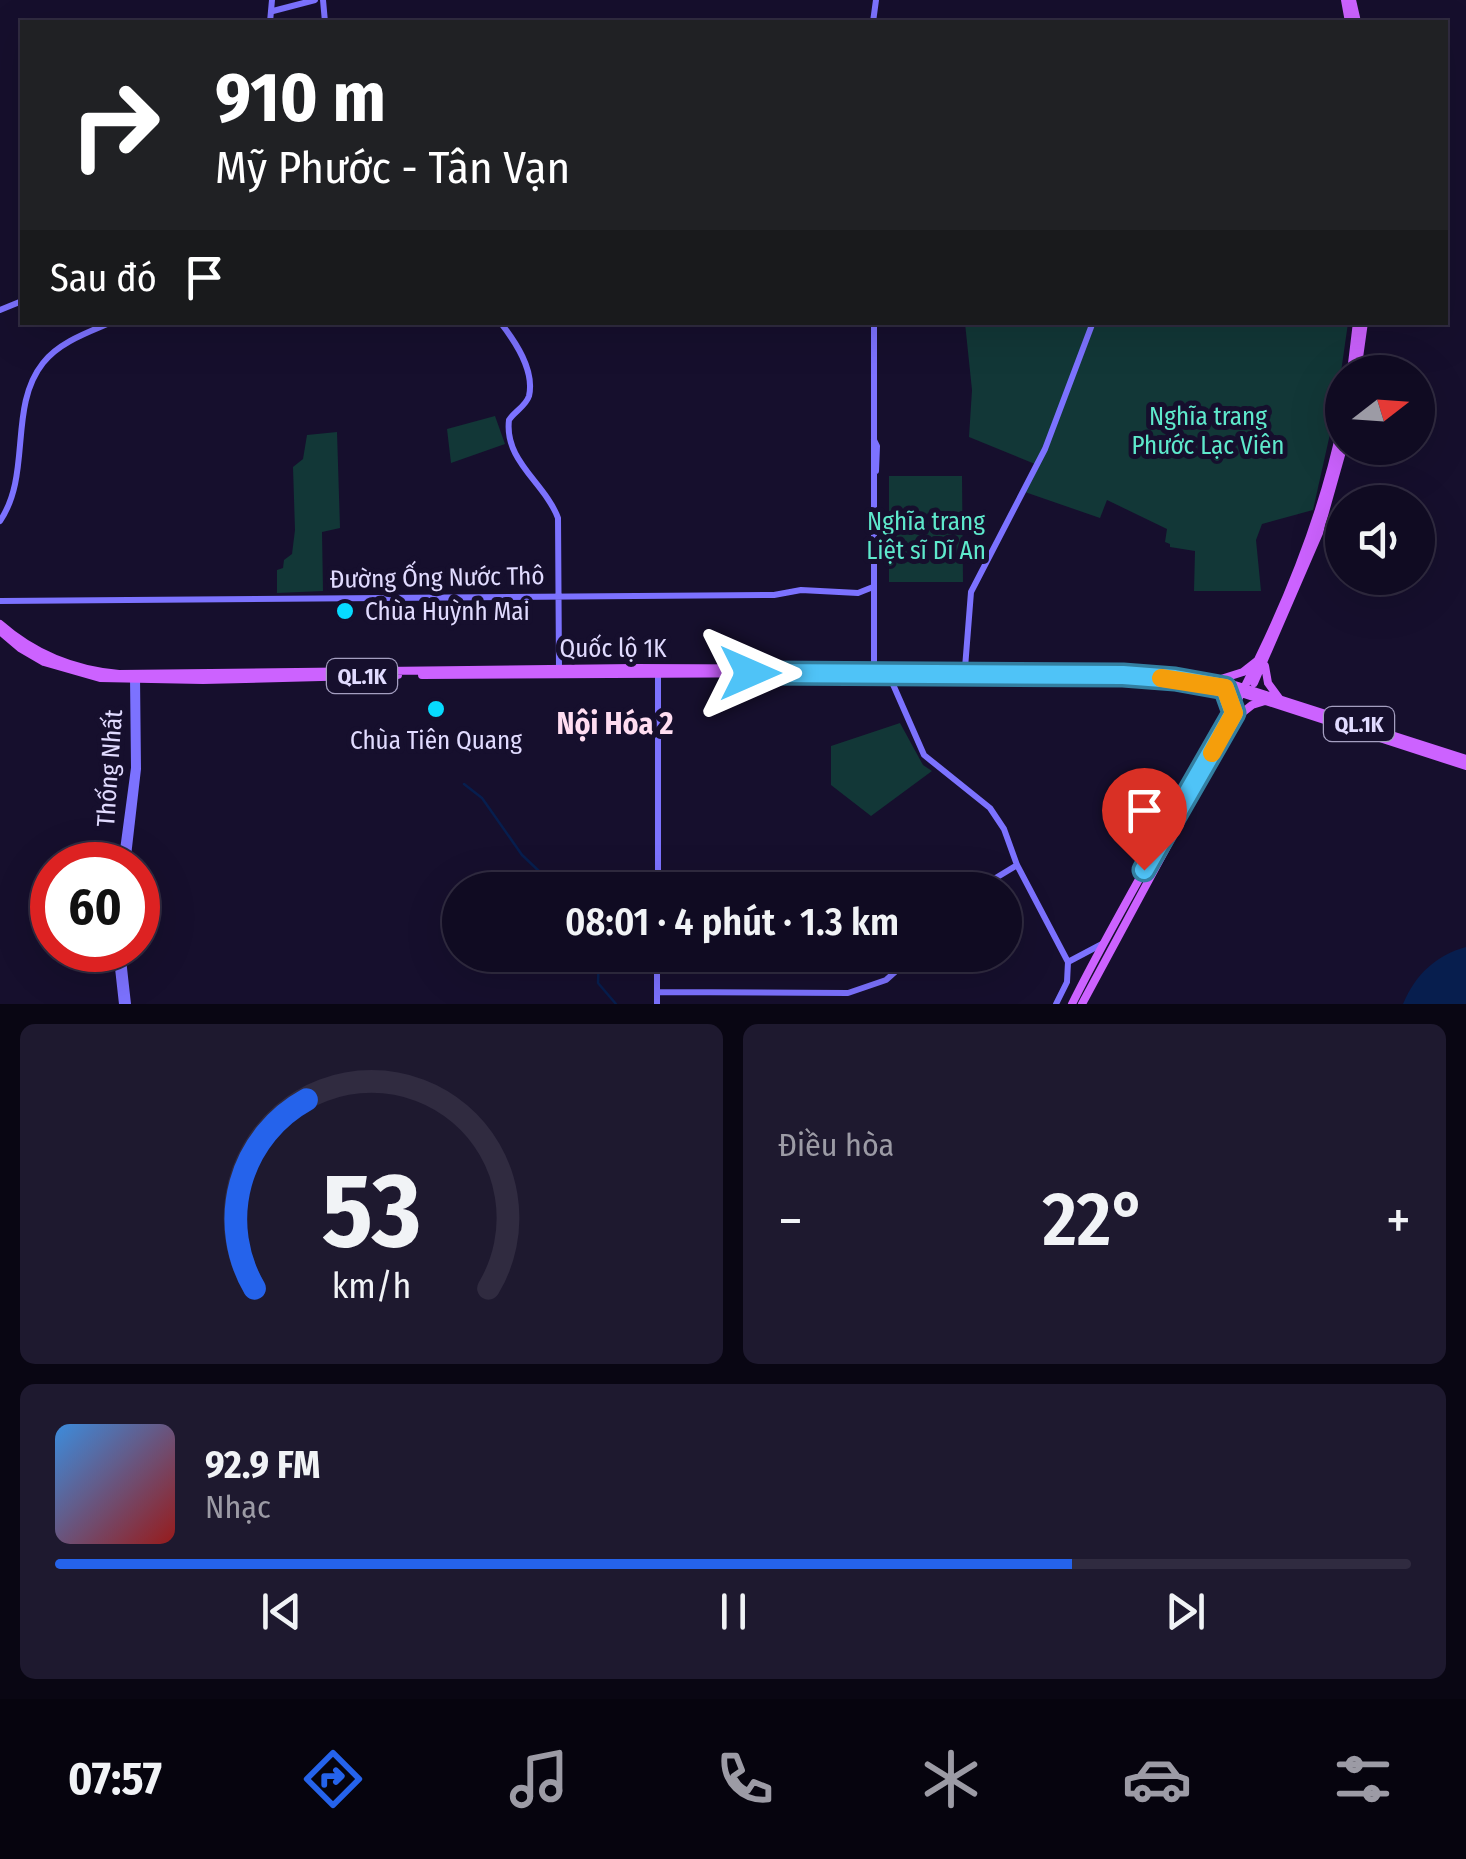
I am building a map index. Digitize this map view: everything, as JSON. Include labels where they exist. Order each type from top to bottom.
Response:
[{"type":"main road","points":[[1356,355],[1361,325]]},
{"type":"main road","points":[[1216,680],[1242,672],[1262,659],[1305,554],[1330,465]]},
{"type":"main road","points":[[1072,1004],[1247,692],[1319,534],[1339,465]]},
{"type":"main road","name":"Quốc lộ 1K","points":[[0,624],[45,659]]},
{"type":"main road","name":"Quốc lộ 1K","points":[[0,632],[20,648],[100,678],[887,670],[1175,679],[1282,701],[1466,762]]},
{"type":"main road","points":[[1262,659],[1268,682],[1282,701]]},
{"type":"main road","name":"Quốc lộ 1K","points":[[965,671],[1123,670],[1216,680],[1265,701],[1466,762]]},
{"type":"main road","points":[[1225,688],[1236,714]]},
{"type":"main road","points":[[1082,1004],[1103,950],[1205,792],[1236,714],[1265,701]]},
{"type":"street","points":[[271,20],[272,0]]},
{"type":"street","points":[[273,11],[319,0]]},
{"type":"street","points":[[0,521],[18,483],[26,406],[34,378],[44,362],[61,348],[106,325]]},
{"type":"street","points":[[502,325],[521,354],[529,392],[526,402],[507,424],[514,453],[551,502],[558,518],[559,671]]},
{"type":"street","points":[[874,325],[874,670]]},
{"type":"street","points":[[965,671],[971,592],[1046,450],[1093,325]]},
{"type":"street","name":"Đường Ống Nước Thô","points":[[0,602],[774,595],[801,590],[858,593],[873,587]]},
{"type":"street","points":[[887,670],[924,755],[985,803],[1004,829],[1017,866],[1068,962],[1067,982],[1056,1004]]},
{"type":"street","points":[[658,671],[658,872]]},
{"type":"street","name":"Thống Nhất","points":[[127,842],[134,768],[135,677]]},
{"type":"street","points":[[1007,872],[1017,866]]},
{"type":"street","points":[[1068,962],[1103,950]]},
{"type":"street","points":[[121,972],[125,1004]]},
{"type":"street","points":[[657,972],[658,1004]]},
{"type":"street","points":[[657,992],[848,993],[886,980],[895,972]]},
{"type":"green space","name":"Nghĩa trang Phước Lạc Viên","points":[[965,325],[1348,325],[1343,355],[1325,355],[1325,456],[1313,510],[1262,524],[1256,540],[1261,591],[1194,591],[1195,551],[1170,547],[1165,542],[1167,529],[1107,500],[1100,518],[1022,491],[1035,464],[969,437],[972,390]]},
{"type":"green space","points":[[495,416],[505,444],[451,463],[447,429]]},
{"type":"green space","points":[[337,432],[340,528],[322,532],[323,591],[277,593],[277,570],[283,568],[284,560],[292,554],[293,467],[303,459],[307,435]]},
{"type":"green space","name":"Nghĩa trang Liệt sĩ Dĩ An","points":[[889,476],[962,476],[963,582],[889,582]]},
{"type":"green space","points":[[900,723],[923,765],[932,771],[871,816],[831,785],[831,746]]},
{"type":"water","points":[[1466,947],[1466,1004],[1403,1004],[1428,968],[1445,955]]},
{"type":"waterway","points":[[464,784],[482,798],[522,855],[540,872]]},
{"type":"waterway","points":[[598,972],[598,983],[616,1004]]},
{"type":"slow traffic","points":[[1161,678],[1225,688],[1234,713],[1212,753]]},
{"type":"place","name":"Chùa Huỳnh Mai","points":[[345,611]]},
{"type":"place","name":"Chùa Tiên Quang","points":[[436,709]]},
{"type":"district","name":"Nội Hóa 2","points":[[615,724]]},
{"type":"route","points":[[750,673],[1123,675],[1225,688],[1234,713],[1144,870]]}]
